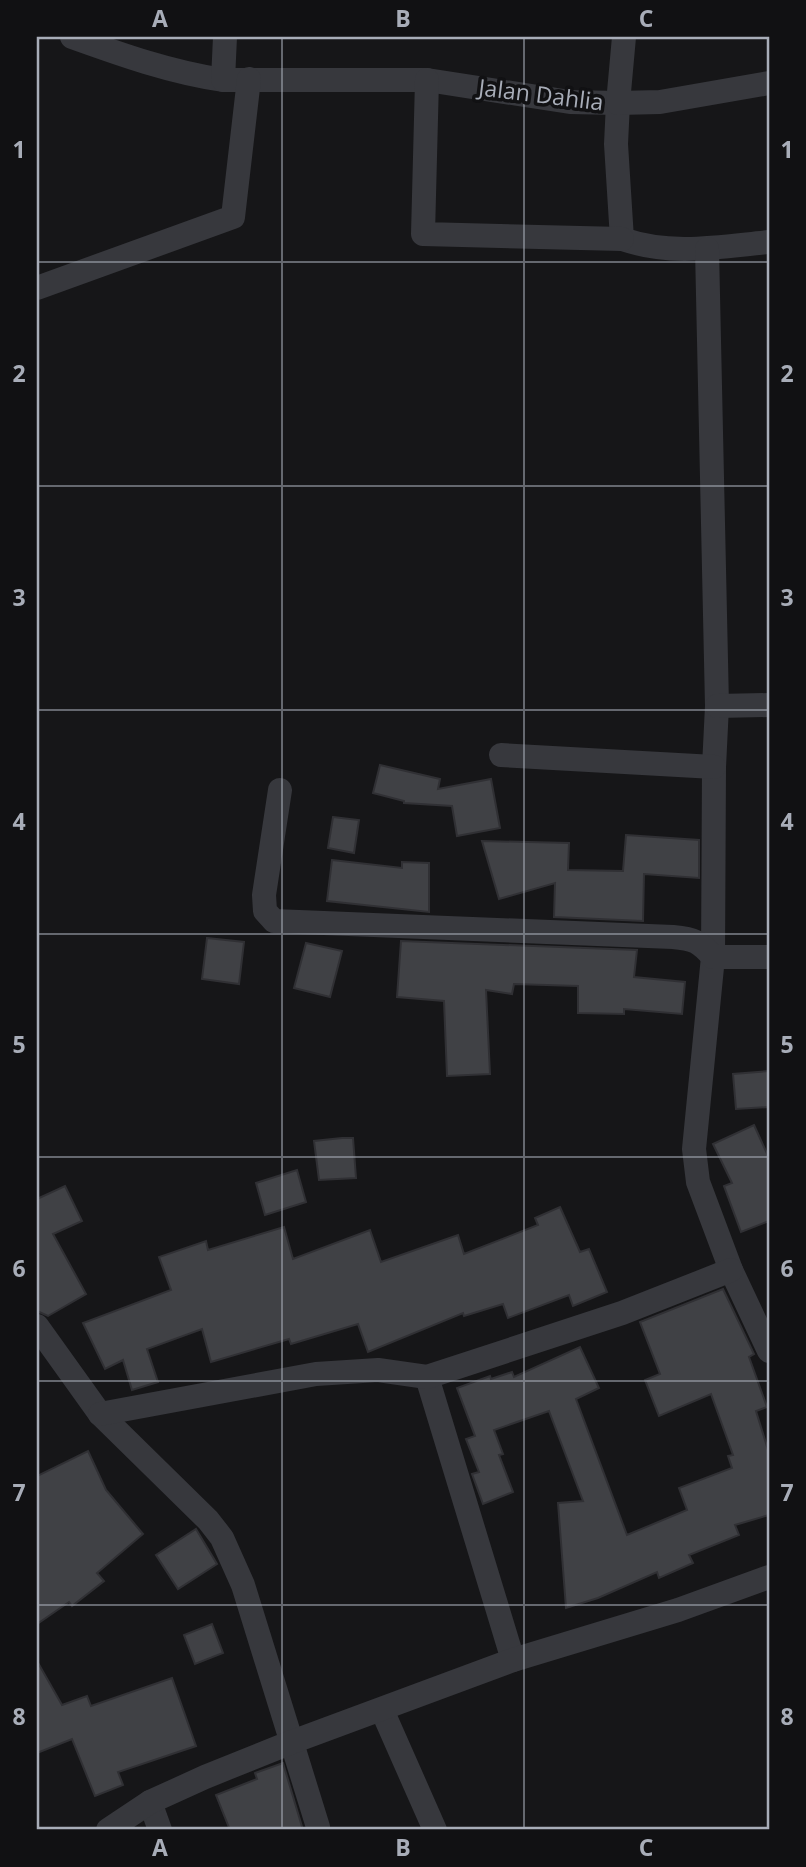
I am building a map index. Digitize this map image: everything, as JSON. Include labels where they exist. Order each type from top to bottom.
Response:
[{"type":"street","name":"Jalan Dahlia","points":[[72,37],[133,60],[184,75],[223,80],[427,80],[570,102],[618,103],[616,144],[622,239]]},
{"type":"street","points":[[223,80],[225,37]]},
{"type":"street","points":[[624,37],[618,103],[660,102],[769,83]]},
{"type":"street","points":[[37,288],[233,218],[249,79]]},
{"type":"street","points":[[427,80],[423,234],[622,239],[647,247],[672,250],[769,242]]},
{"type":"street","points":[[708,248],[717,706],[713,957],[694,1149],[698,1182],[731,1270],[769,1351]]},
{"type":"street","points":[[717,706],[769,705]]},
{"type":"street","points":[[501,755],[714,767]]},
{"type":"street","points":[[281,790],[264,895],[265,911],[274,921],[673,937],[690,939],[701,944],[713,957],[769,957]]},
{"type":"street","points":[[100,1414],[316,1374],[378,1370],[427,1377],[622,1313],[731,1270]]},
{"type":"street","points":[[37,1326],[100,1414],[208,1520],[222,1538],[243,1586],[318,1827]]},
{"type":"street","points":[[427,1377],[513,1660]]},
{"type":"street","points":[[108,1830],[150,1802],[292,1742],[513,1660],[678,1611],[769,1577]]},
{"type":"street","points":[[382,1710],[435,1830]]},
{"type":"street","points":[[150,1802],[160,1830]]},
{"type":"building","points":[[380,765],[440,779],[438,789],[491,779],[500,828],[457,836],[452,806],[404,803],[373,793]]},
{"type":"building","points":[[333,817],[359,820],[354,853],[328,848]]},
{"type":"building","points":[[626,835],[699,840],[699,878],[644,874],[643,921],[554,917],[555,883],[499,899],[482,841],[569,843],[568,870],[623,871]]},
{"type":"building","points":[[332,860],[402,868],[402,862],[429,863],[429,912],[327,901]]},
{"type":"building","points":[[207,938],[244,942],[239,984],[202,979]]},
{"type":"building","points":[[401,941],[637,950],[634,977],[685,982],[682,1014],[624,1009],[624,1014],[578,1013],[578,986],[514,984],[512,994],[486,990],[490,1074],[447,1076],[444,1001],[397,997]]},
{"type":"building","points":[[306,943],[342,951],[330,997],[294,988]]},
{"type":"building","points":[[769,1071],[769,1107],[736,1109],[733,1074]]},
{"type":"building","points":[[754,1125],[769,1158],[769,1221],[741,1232],[724,1186],[732,1183],[713,1144]]},
{"type":"building","points":[[353,1138],[356,1178],[319,1180],[314,1141]]},
{"type":"building","points":[[297,1170],[306,1202],[265,1215],[256,1183]]},
{"type":"building","points":[[65,1186],[82,1221],[53,1234],[86,1294],[48,1316],[37,1311],[37,1199]]},
{"type":"building","points":[[560,1207],[580,1252],[589,1249],[607,1292],[573,1306],[569,1295],[508,1318],[503,1304],[464,1316],[463,1313],[368,1352],[358,1324],[291,1344],[289,1339],[211,1362],[202,1329],[147,1349],[158,1382],[132,1390],[123,1360],[105,1369],[83,1323],[171,1290],[159,1257],[206,1241],[208,1250],[284,1227],[293,1259],[370,1230],[381,1262],[458,1235],[464,1254],[538,1225],[535,1218]]},
{"type":"building","points":[[723,1289],[754,1354],[749,1357],[767,1407],[756,1411],[769,1453],[769,1515],[735,1525],[739,1535],[689,1555],[693,1563],[659,1578],[657,1572],[598,1598],[566,1608],[558,1503],[583,1501],[549,1411],[494,1430],[503,1454],[499,1455],[513,1492],[483,1504],[472,1474],[479,1472],[466,1439],[475,1436],[457,1388],[490,1376],[491,1379],[512,1372],[514,1377],[580,1347],[599,1388],[576,1399],[627,1535],[687,1510],[679,1488],[732,1468],[728,1456],[733,1455],[711,1394],[659,1416],[645,1380],[660,1374],[640,1322]]},
{"type":"building","points":[[88,1451],[106,1490],[143,1534],[97,1573],[104,1581],[72,1606],[69,1602],[37,1624],[37,1476]]},
{"type":"building","points":[[196,1529],[217,1564],[178,1589],[156,1555]]},
{"type":"building","points":[[212,1624],[223,1653],[195,1664],[184,1635]]},
{"type":"building","points":[[37,1661],[62,1705],[87,1696],[91,1706],[172,1678],[196,1746],[118,1772],[123,1785],[95,1796],[72,1739],[37,1753]]},
{"type":"building","points":[[283,1763],[303,1830],[230,1830],[216,1795],[257,1779],[255,1773]]}]
